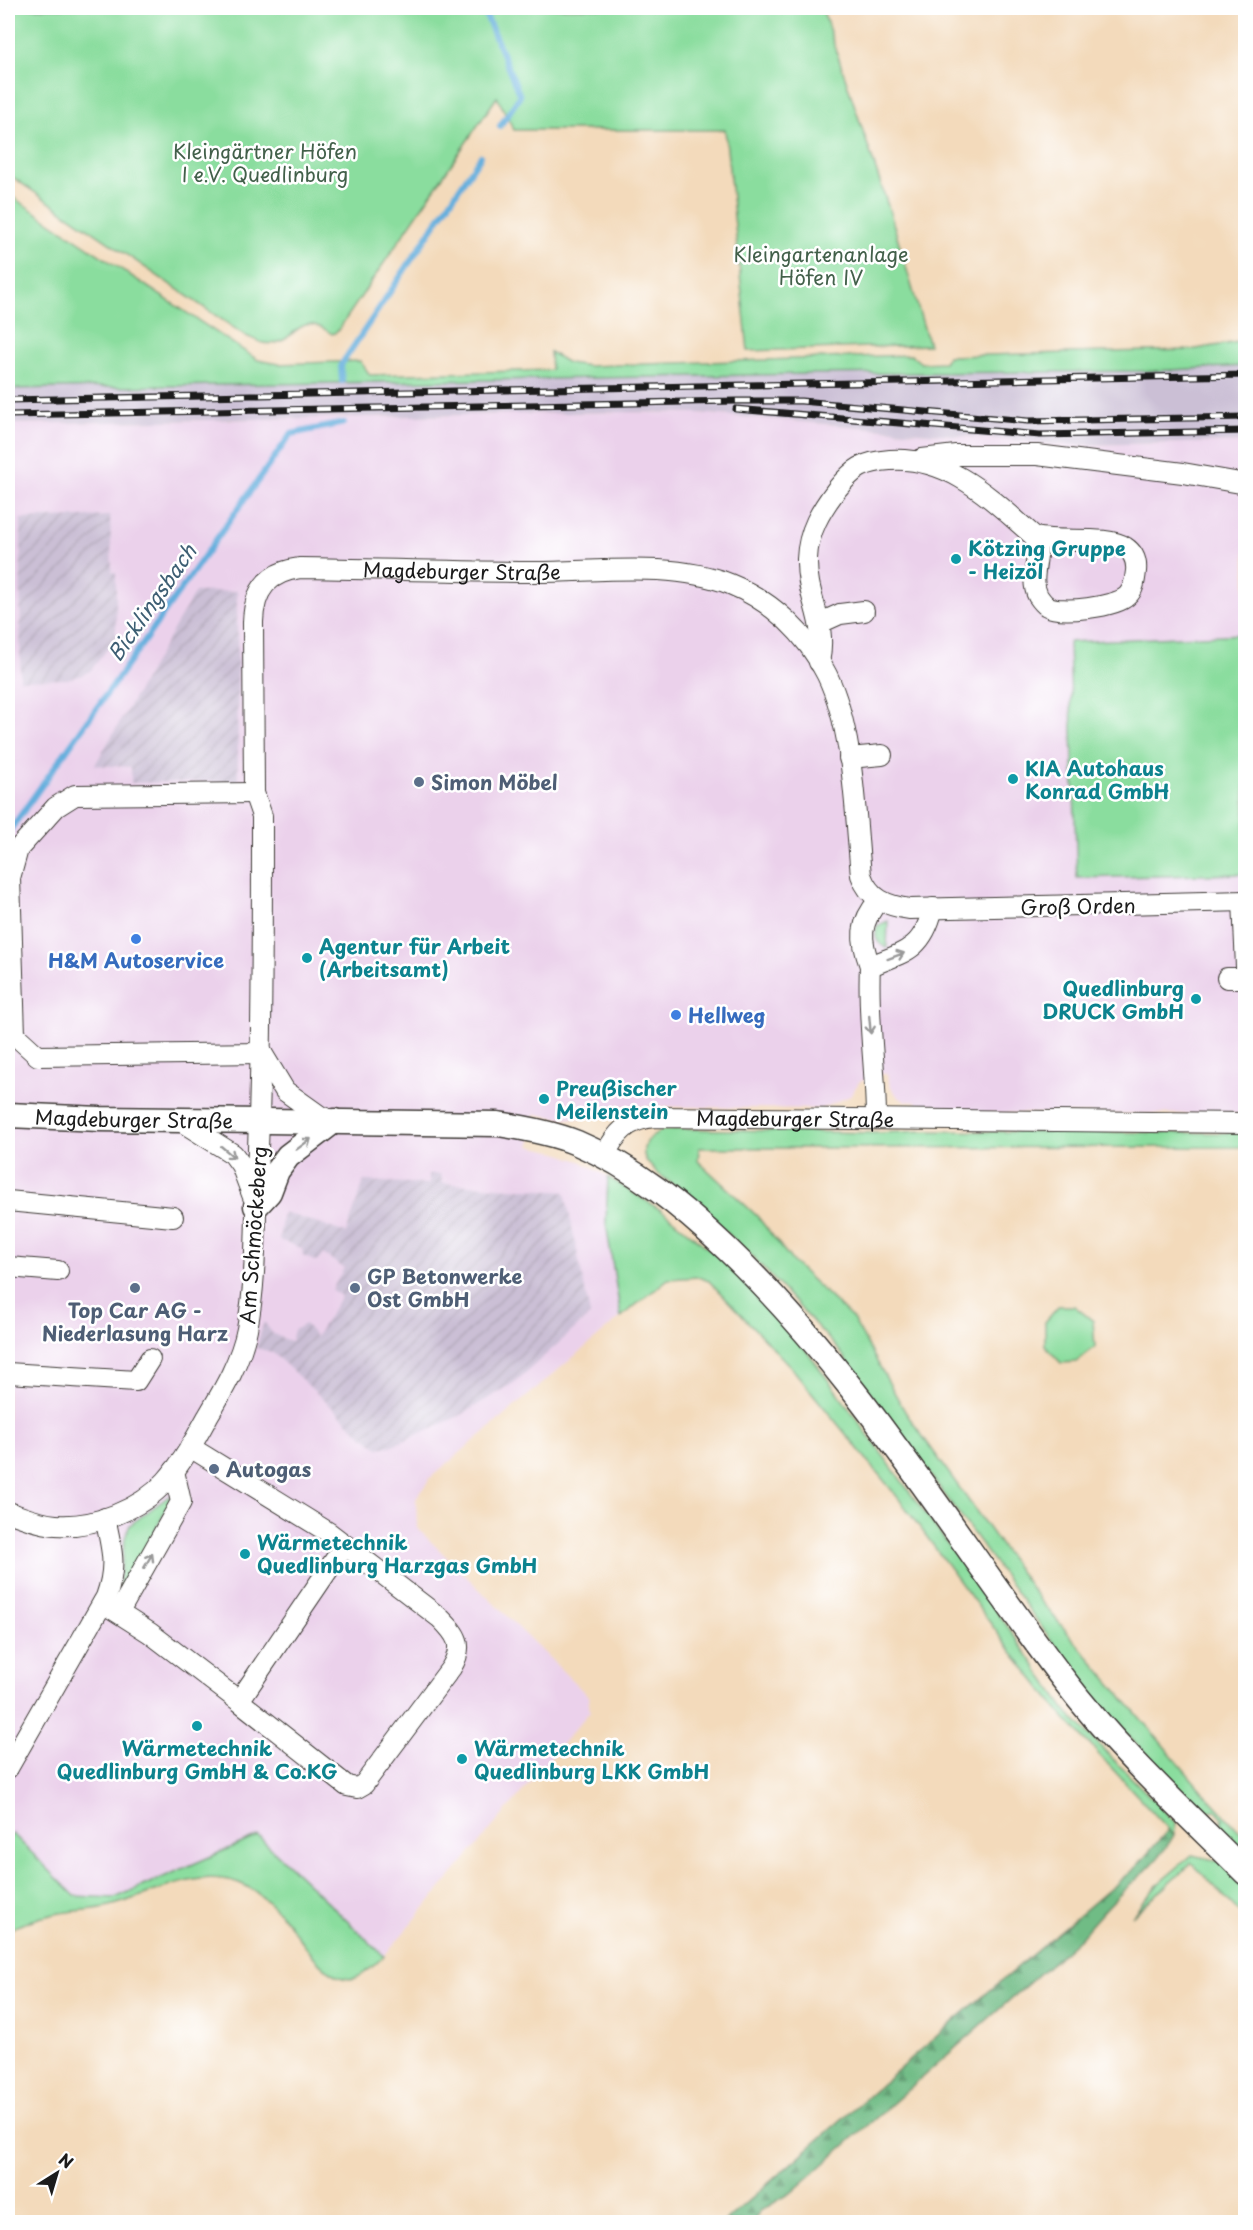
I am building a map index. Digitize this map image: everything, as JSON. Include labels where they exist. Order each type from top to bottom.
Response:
[{"type":"main road","name":"Magdeburger Straße","points":[[8,1115],[512,1126],[551,1134],[604,1156]]},
{"type":"main road","points":[[256,1206],[269,1192],[277,1171],[288,1156],[334,1121]]},
{"type":"main road","points":[[604,1156],[653,1186],[707,1230],[745,1266],[813,1339],[908,1463],[1078,1699],[1121,1748],[1245,1873]]},
{"type":"street","points":[[819,662],[823,640],[820,623],[810,596],[807,560],[812,532],[823,508],[846,477],[860,466],[875,461],[914,460],[956,455],[1037,455],[1183,473],[1245,484]]},
{"type":"street","points":[[914,460],[943,468],[965,480],[1035,537],[1048,540],[1105,541],[1126,548],[1135,557],[1136,563],[1136,578],[1131,591],[1121,601],[1109,606],[1056,609],[1047,606],[1037,593],[1035,586],[1037,553],[1035,537]]},
{"type":"street","name":"Magdeburger Straße","points":[[259,1120],[262,1053],[262,816],[254,793],[254,610],[259,593],[266,583],[284,570],[300,567],[535,572],[667,571],[690,573],[729,584],[764,602],[794,627],[819,662],[837,699],[849,758],[861,875],[867,889],[879,900]]},
{"type":"street","points":[[820,623],[840,614],[864,611]]},
{"type":"street","points":[[849,758],[882,755]]},
{"type":"street","points":[[254,793],[75,795],[56,807],[18,849],[10,878],[15,1035],[38,1056],[262,1053]]},
{"type":"street","points":[[876,1119],[876,1089],[868,997],[870,966],[863,947],[864,923],[868,912],[879,900]]},
{"type":"street","name":"Groß Orden","points":[[879,900],[910,909],[1244,901]]},
{"type":"street","points":[[1244,901],[1245,967]]},
{"type":"street","points":[[870,966],[906,953],[927,927],[933,908]]},
{"type":"street","name":"Magdeburger Straße","points":[[262,1053],[285,1091],[312,1111],[334,1121]]},
{"type":"street","name":"Magdeburger Straße","points":[[604,1156],[613,1138],[621,1130],[635,1120],[645,1118],[1245,1123]]},
{"type":"street","points":[[179,1120],[232,1154],[241,1165],[256,1206]]},
{"type":"street","name":"Am Schmöckeberg","points":[[105,1518],[127,1509],[152,1494],[174,1471],[233,1370],[247,1331],[252,1297],[259,1120]]},
{"type":"street","points":[[8,1200],[173,1217]]},
{"type":"street","points":[[8,1267],[58,1272]]},
{"type":"street","points":[[8,1373],[136,1381],[150,1359]]},
{"type":"street","points":[[111,1607],[239,1701],[347,1786],[357,1788],[364,1785],[456,1659],[458,1640],[454,1631],[440,1618],[328,1532],[190,1447]]},
{"type":"street","points":[[8,1768],[111,1607],[182,1502],[174,1471]]},
{"type":"street","points":[[8,1512],[55,1525],[74,1525],[105,1518],[114,1560],[111,1607]]},
{"type":"street","points":[[239,1701],[345,1545]]},
{"type":"shaded area","points":[[1245,366],[1246,442],[1066,445],[698,413],[621,412],[8,424],[8,389],[805,374],[1153,371]]},
{"type":"shaded area","points":[[621,412],[698,413],[1066,445],[1245,442],[1245,1114],[918,1113],[917,1102],[905,1101],[898,1097],[890,1086],[887,1074],[869,1074],[868,1080],[860,1081],[850,1096],[820,1109],[619,1106],[582,1118],[564,1119],[535,1114],[530,1146],[580,1161],[608,1177],[606,1223],[621,1317],[430,1478],[416,1499],[417,1528],[588,1696],[590,1711],[384,1956],[258,1836],[115,1898],[75,1896],[13,1834],[8,1838],[8,424]]},
{"type":"shaded area","points":[[110,516],[112,572],[116,572],[116,638],[90,671],[80,676],[67,679],[20,680],[21,519]]},
{"type":"shaded area","points":[[237,591],[238,781],[131,783],[131,767],[95,765],[195,592]]},
{"type":"shaded area","points":[[429,1174],[441,1174],[442,1183],[565,1192],[590,1315],[515,1382],[459,1416],[394,1445],[379,1448],[272,1352],[256,1348],[264,1322],[273,1334],[291,1342],[294,1330],[305,1324],[316,1337],[341,1296],[332,1290],[344,1268],[323,1254],[317,1262],[303,1256],[302,1248],[279,1240],[283,1212],[346,1233],[364,1181],[429,1184]]},
{"type":"green space","name":"Kleingärtner Höfen I e.V. Quedlinburg","points":[[8,8],[822,8],[889,209],[929,345],[748,351],[725,130],[514,130],[497,97],[337,332],[332,334],[310,324],[302,326],[275,343],[259,342],[246,336],[8,174]]},
{"type":"green space","points":[[8,194],[258,360],[279,364],[360,361],[370,375],[551,370],[550,352],[568,363],[589,366],[911,355],[921,363],[944,362],[948,356],[1190,350],[1245,341],[1245,366],[1153,371],[805,374],[8,389]]},
{"type":"green space","points":[[1245,634],[1245,874],[1077,878],[1069,642]]},
{"type":"green space","points":[[888,921],[887,948],[878,942],[876,933],[877,926]]},
{"type":"green space","points":[[662,1130],[876,1133],[921,1131],[1245,1133],[1245,1147],[699,1148],[698,1161],[757,1216],[793,1262],[853,1319],[906,1413],[1039,1599],[1203,1792],[1245,1837],[1245,1855],[1219,1828],[1223,1819],[1215,1810],[1202,1812],[1101,1708],[838,1349],[754,1258],[684,1193],[656,1172],[646,1160],[644,1148],[648,1140]]},
{"type":"green space","points":[[608,1177],[664,1212],[726,1263],[810,1355],[1067,1712],[1176,1823],[1174,1835],[1063,1716],[1005,1643],[899,1499],[791,1367],[709,1281],[698,1277],[668,1279],[621,1317],[606,1223]]},
{"type":"green space","points":[[1059,1306],[1074,1306],[1093,1321],[1095,1347],[1076,1362],[1061,1363],[1045,1346],[1045,1322]]},
{"type":"green space","points":[[169,1496],[172,1500],[121,1592],[118,1591],[125,1538],[130,1525]]},
{"type":"green space","points":[[1168,1830],[1174,1835],[1164,1851],[1112,1902],[1081,1937],[791,2193],[760,2211],[753,2222],[724,2222],[961,2015],[1137,1866]]},
{"type":"green space","points":[[13,1834],[75,1896],[115,1898],[258,1836],[384,1956],[355,1978],[334,1975],[315,1958],[285,1919],[262,1897],[246,1886],[229,1880],[212,1878],[178,1884],[110,1906],[45,1916],[8,1930],[8,1838]]},
{"type":"green space","points":[[1192,1855],[1219,1861],[1245,1888],[1245,1918],[1192,1863],[1132,1916],[1159,1883]]},
{"type":"waterway","name":"Bicklingsbach","points":[[483,8],[520,96],[500,126]]},
{"type":"waterway","name":"Bicklingsbach","points":[[342,381],[341,365],[481,156]]},
{"type":"waterway","name":"Bicklingsbach","points":[[8,833],[291,434],[344,423]]},
{"type":"railway","points":[[8,400],[1246,375]]},
{"type":"railway","points":[[8,415],[801,401],[1028,421],[1246,417]]},
{"type":"railway","points":[[736,409],[1040,435],[1246,431]]},
{"type":"place","name":"Kötzing Gruppe - Heizöl","points":[[956,559]]},
{"type":"place","name":"KIA Autohaus Konrad GmbH","points":[[1013,779]]},
{"type":"place","name":"Simon Möbel","points":[[419,782]]},
{"type":"place","name":"H&M Autoservice","points":[[136,939]]},
{"type":"place","name":"Agentur für Arbeit (Arbeitsamt)","points":[[307,958]]},
{"type":"place","name":"Quedlinburg DRUCK GmbH","points":[[1196,999]]},
{"type":"place","name":"Hellweg","points":[[676,1015]]},
{"type":"place","name":"Preußischer Meilenstein","points":[[544,1099]]},
{"type":"place","name":"Top Car AG - Niederlasung Harz","points":[[135,1288]]},
{"type":"place","name":"GP Betonwerke Ost GmbH","points":[[355,1288]]},
{"type":"place","name":"Autogas","points":[[214,1469]]},
{"type":"place","name":"Wärmetechnik Quedlinburg Harzgas GmbH","points":[[245,1554]]},
{"type":"place","name":"Wärmetechnik Quedlinburg GmbH & Co.KG","points":[[197,1726]]},
{"type":"place","name":"Wärmetechnik Quedlinburg LKK GmbH","points":[[462,1759]]},
{"type":"park label","name":"Kleingartenanlage Höfen IV","points":[[821,266]]}]
